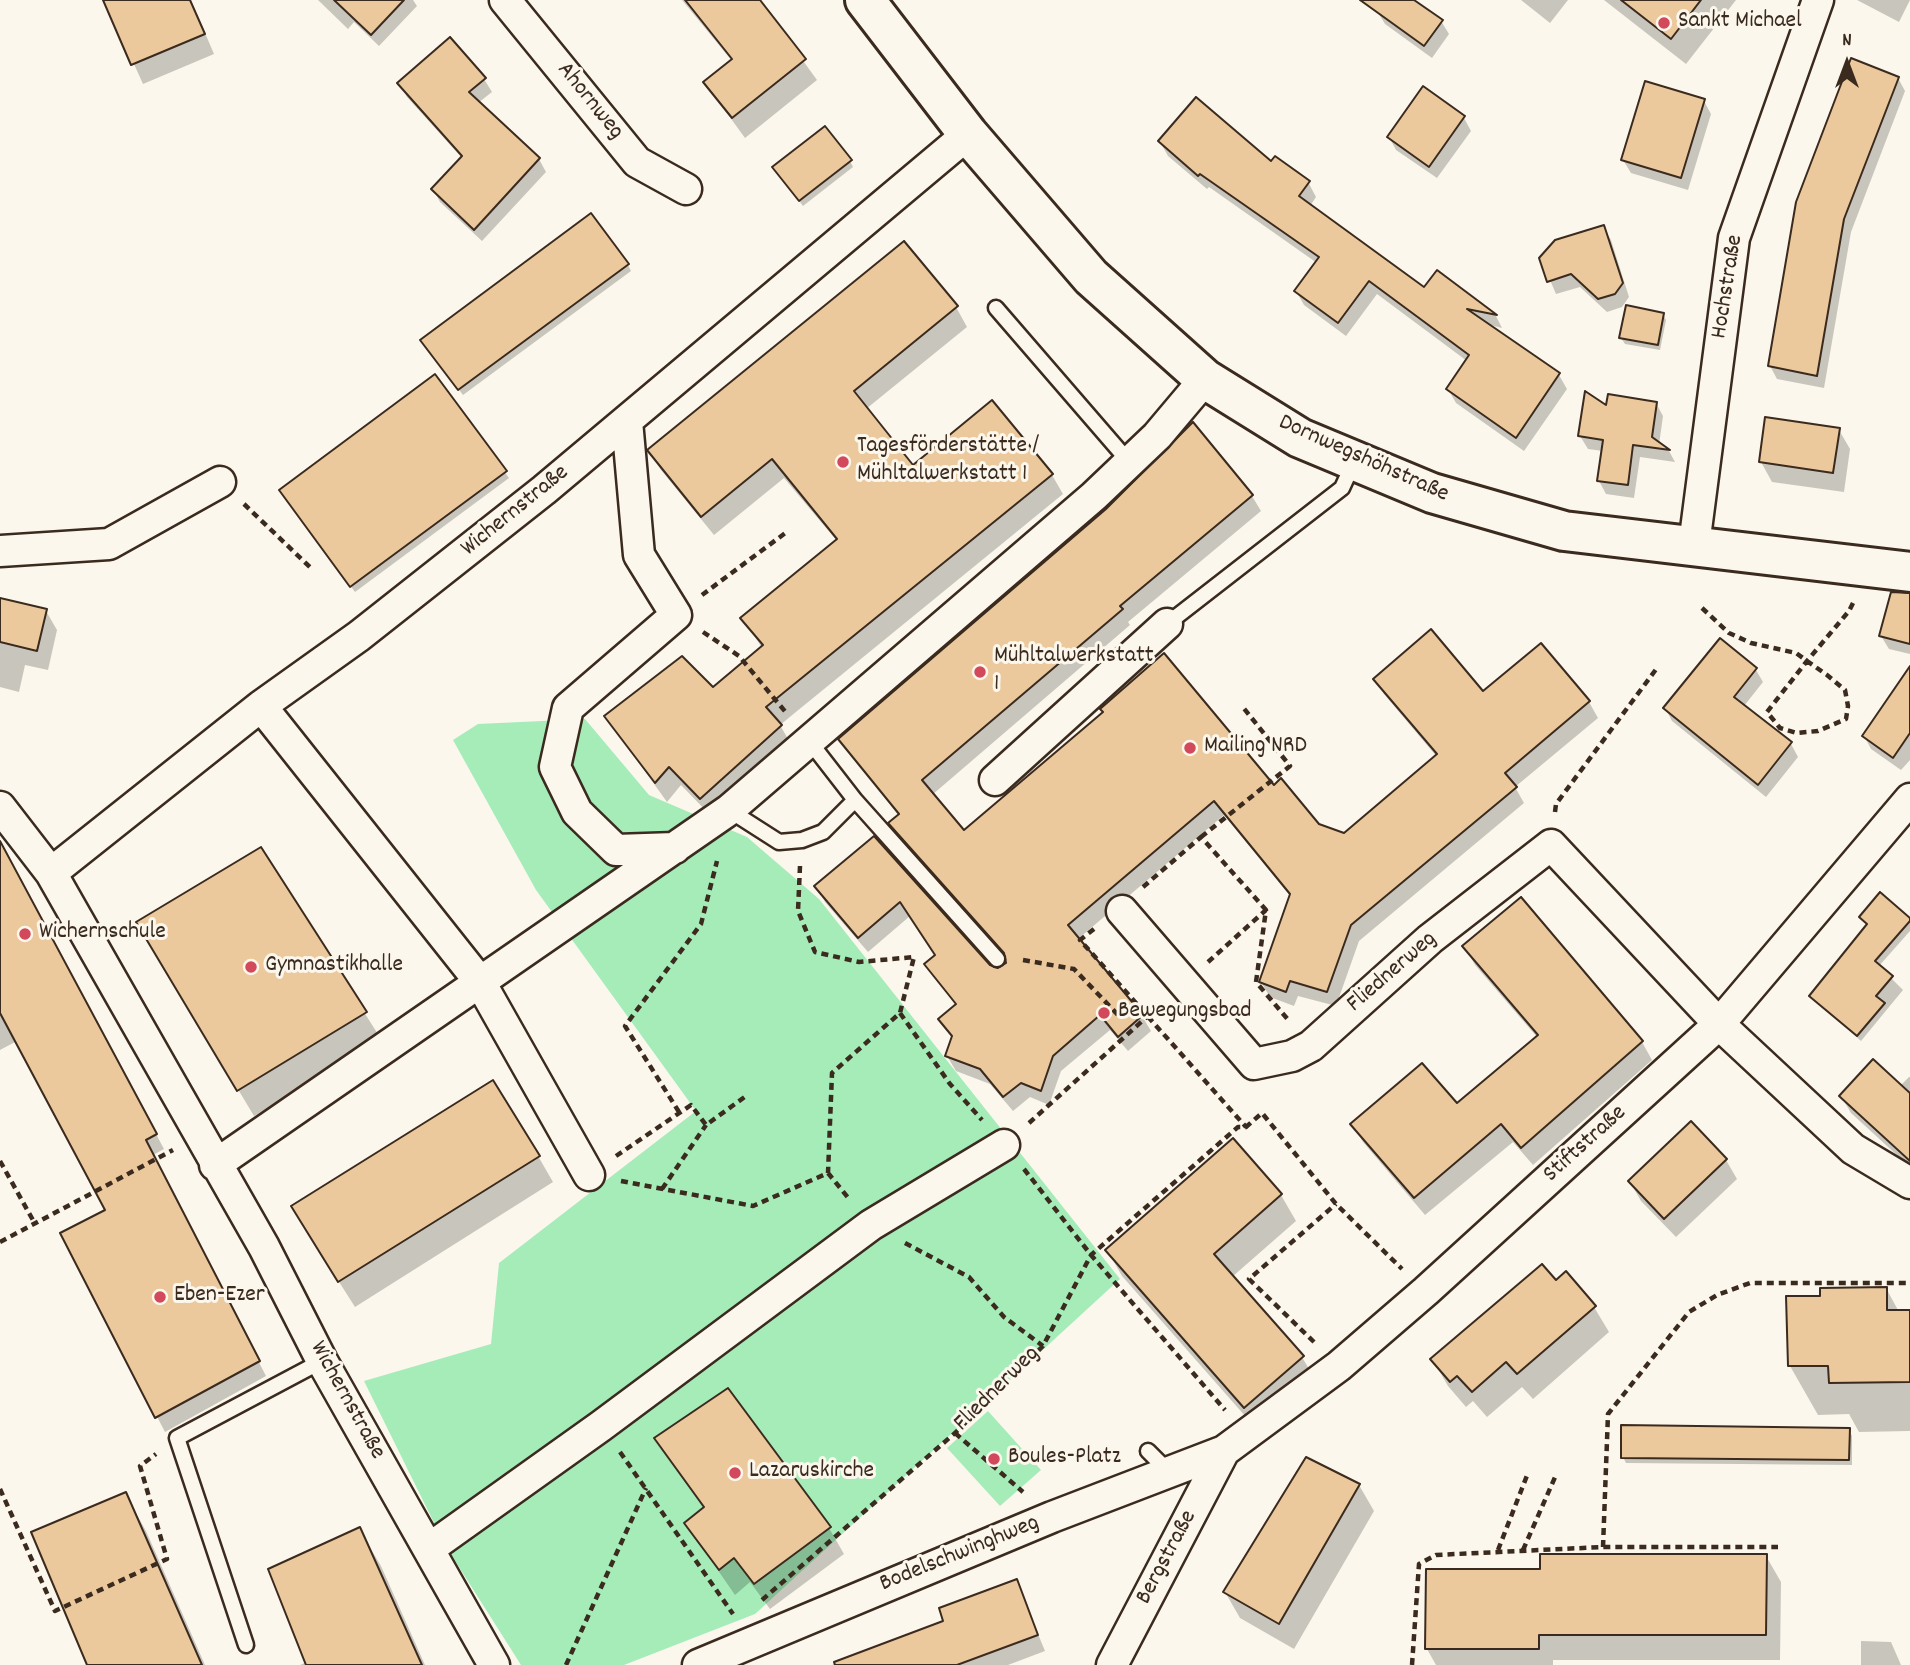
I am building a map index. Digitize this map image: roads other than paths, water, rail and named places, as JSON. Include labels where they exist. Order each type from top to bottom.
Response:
[{"type":"street","name":"Ahornweg","points":[[505,0],[637,162],[686,189]]},
{"type":"street","name":"Dornwegshöhstraße","points":[[865,0],[968,134],[1091,277],[1206,379],[1300,438],[1432,493],[1495,514],[1564,531],[1910,572]]},
{"type":"street","name":"Hochstraße","points":[[1694,545],[1734,237],[1818,0]]},
{"type":"street","name":"Wichernstraße","points":[[51,873],[261,706],[370,627],[627,421],[968,134]]},
{"type":"street","points":[[215,1165],[729,810],[810,743],[1130,463],[1206,379]]},
{"type":"street","points":[[627,421],[639,555],[676,615],[568,708],[555,767],[577,812],[616,850],[676,848]]},
{"type":"street","points":[[0,551],[109,544],[220,482]]},
{"type":"street","points":[[995,780],[1167,624]]},
{"type":"street","points":[[261,706],[480,982],[589,1175]]},
{"type":"street","name":"Stiftstraße","points":[[1235,1443],[1339,1366],[1426,1292],[1719,1024],[1910,800]]},
{"type":"street","name":"Wichernstraße","points":[[0,807],[51,873],[264,1247],[322,1361],[494,1665]]},
{"type":"street","name":"Fliednerweg","points":[[1111,917],[1184,984],[1254,1064],[1292,1056],[1311,1046],[1430,939],[1551,845],[1719,1024]]},
{"type":"street","points":[[1719,1024],[1853,1149],[1910,1183]]},
{"type":"street","points":[[430,1548],[601,1426],[870,1225],[1004,1144]]},
{"type":"street","name":"Bodelschwinghweg","points":[[698,1665],[742,1632],[1052,1517],[1169,1472],[1235,1443]]},
{"type":"street","name":"Bergstraße","points":[[1112,1665],[1235,1443]]},
{"type":"lane","points":[[996,308],[1130,463]]},
{"type":"lane","points":[[1167,624],[1342,488],[1354,460]]},
{"type":"lane","points":[[810,743],[855,800],[997,958]]},
{"type":"lane","points":[[729,810],[779,842],[802,840],[823,832],[855,800]]},
{"type":"lane","points":[[246,1645],[177,1438],[322,1361]]},
{"type":"lane","points":[[1148,1451],[1169,1472]]},
{"type":"place","name":"Sankt Michael","points":[[1664,23]]},
{"type":"place","name":"Tagesförderstätte / Mühltalwerkstatt 1","points":[[843,462]]},
{"type":"place","name":"Mühltalwerkstatt 1","points":[[980,672]]},
{"type":"place","name":"Mailing NRD","points":[[1190,748]]},
{"type":"place","name":"Wichernschule","points":[[25,934]]},
{"type":"place","name":"Gymnastikhalle","points":[[251,967]]},
{"type":"place","name":"Bewegungsbad","points":[[1104,1013]]},
{"type":"place","name":"Eben-Ezer","points":[[160,1297]]},
{"type":"place","name":"Boules-Platz","points":[[994,1459]]},
{"type":"place","name":"Lazaruskirche","points":[[735,1473]]}]
